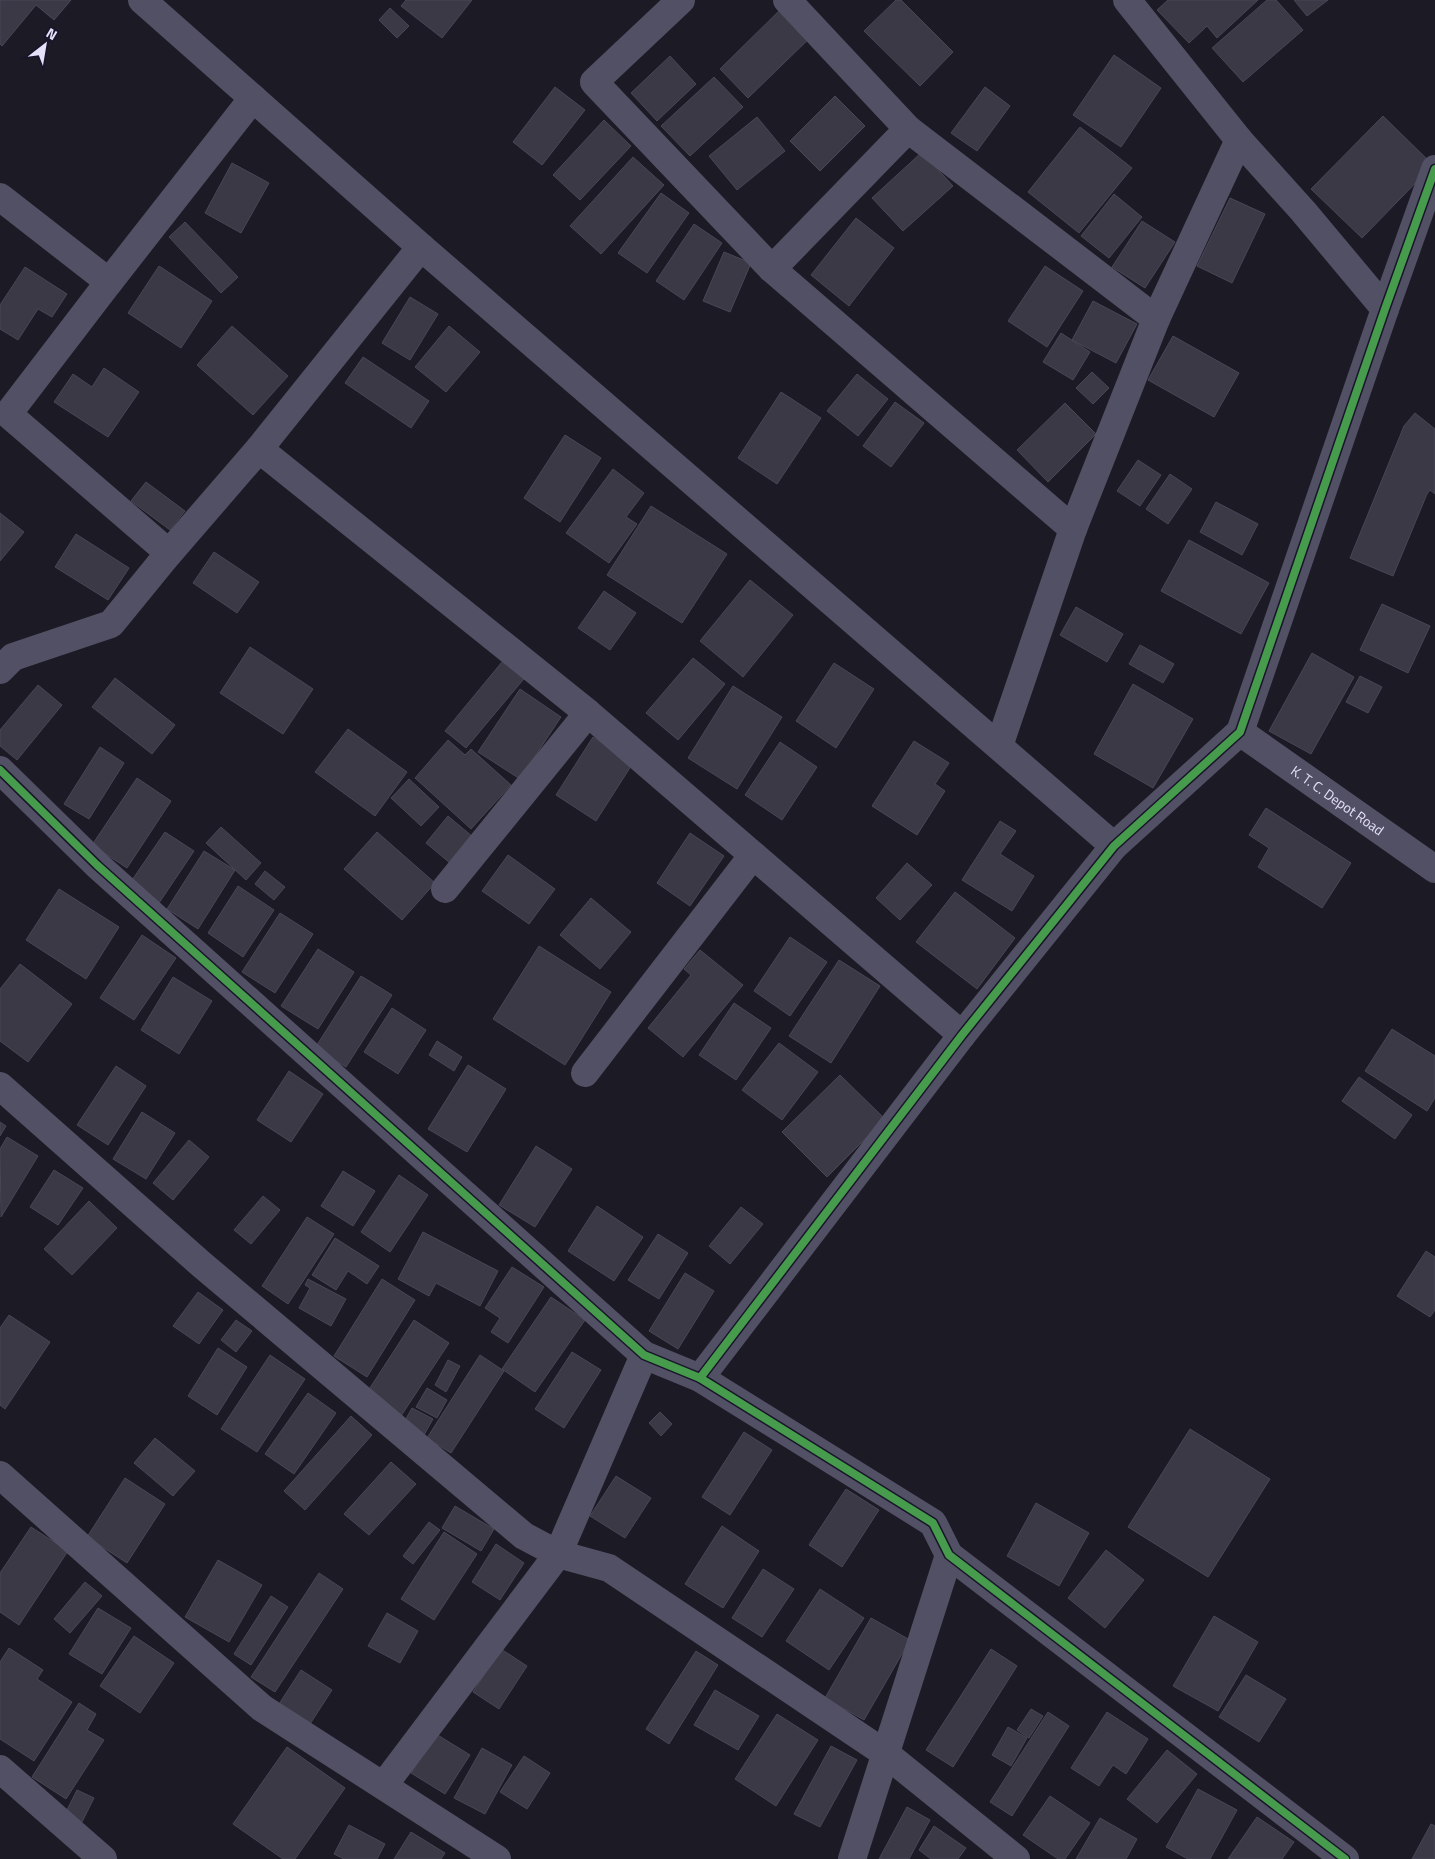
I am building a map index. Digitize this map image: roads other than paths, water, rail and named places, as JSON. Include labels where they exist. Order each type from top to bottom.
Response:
[{"type":"street","points":[[142,0],[421,247],[1114,846]]},
{"type":"street","points":[[681,0],[594,82],[772,269],[1073,529]]},
{"type":"street","points":[[788,0],[908,130],[1156,319]]},
{"type":"street","points":[[1127,0],[1238,140],[1303,211],[1385,308]]},
{"type":"street","points":[[169,554],[4,418],[253,98]]},
{"type":"street","points":[[772,269],[908,130]]},
{"type":"street","points":[[999,746],[1073,529],[1156,319],[1238,140]]},
{"type":"street","points":[[700,1378],[962,1035],[1114,846],[1240,732],[1385,308],[1435,169]]},
{"type":"street","points":[[0,197],[110,282]]},
{"type":"street","points":[[0,670],[13,656],[111,624],[259,450],[421,247]]},
{"type":"street","points":[[259,450],[588,713],[962,1035]]},
{"type":"street","points":[[445,889],[588,713]]},
{"type":"street","name":"K. T. C. Depot Road","points":[[1240,732],[1435,869]]},
{"type":"street","points":[[0,770],[97,865],[644,1355],[700,1378],[933,1523],[949,1555],[1345,1859]]},
{"type":"street","points":[[585,1073],[753,855]]},
{"type":"street","points":[[0,1086],[208,1270],[524,1536],[558,1554],[608,1568],[886,1754],[1016,1859]]},
{"type":"street","points":[[384,1785],[558,1554],[644,1355]]},
{"type":"street","points":[[0,1475],[262,1708],[497,1859]]},
{"type":"street","points":[[852,1859],[949,1555]]},
{"type":"street","points":[[0,1768],[103,1859]]}]
